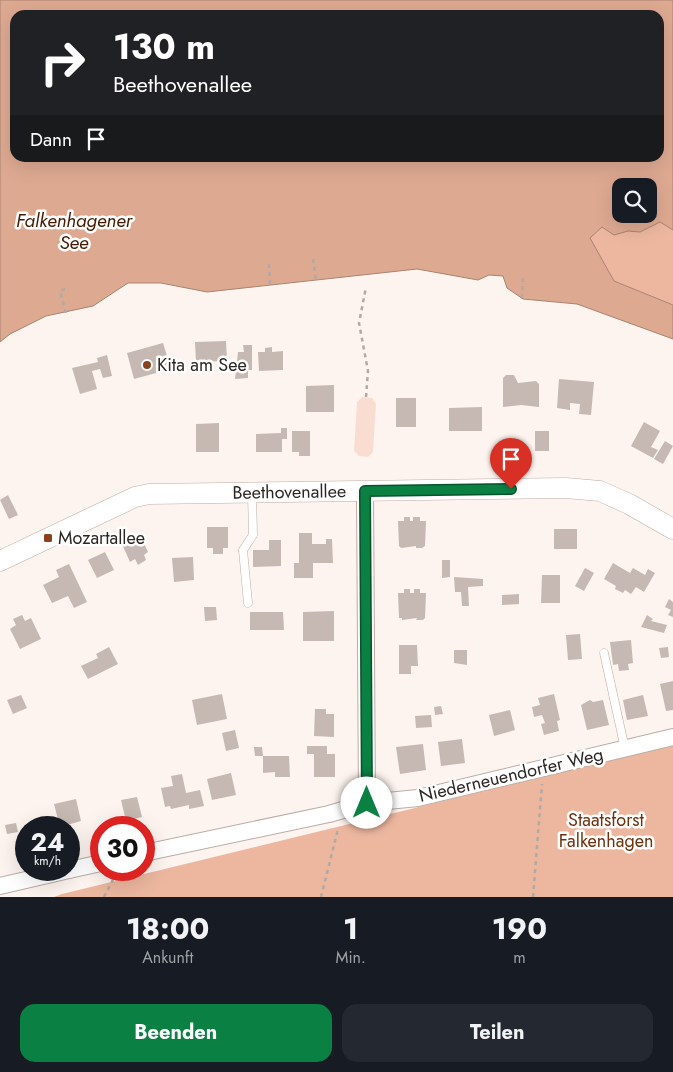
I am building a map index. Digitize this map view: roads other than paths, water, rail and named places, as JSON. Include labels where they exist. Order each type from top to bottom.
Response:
[{"type":"street","name":"Beethovenallee","points":[[0,561],[135,497],[149,494],[566,488],[600,491],[629,504],[673,529]]},
{"type":"street","points":[[365,491],[367,803]]},
{"type":"street","name":"Niederneuendorfer Weg","points":[[155,851],[329,814],[367,803],[418,798],[673,737]]},
{"type":"street","points":[[0,886],[22,881]]},
{"type":"lane","points":[[248,603],[243,550],[253,535],[252,492]]},
{"type":"lane","points":[[604,653],[625,749]]},
{"type":"water","name":"Falkenhagener See","points":[[0,0],[673,0],[673,230],[660,222],[640,232],[628,231],[614,235],[602,227],[590,238],[614,281],[673,305],[673,339],[577,304],[523,299],[507,288],[503,276],[489,275],[478,280],[417,269],[207,292],[161,283],[128,283],[93,306],[46,316],[10,334],[0,342]]},
{"type":"place","name":"Kita am See","points":[[147,365]]},
{"type":"place","name":"Mozartallee","points":[[48,538]]},
{"type":"park label","name":"Staatsforst Falkenhagen","points":[[606,830]]}]
